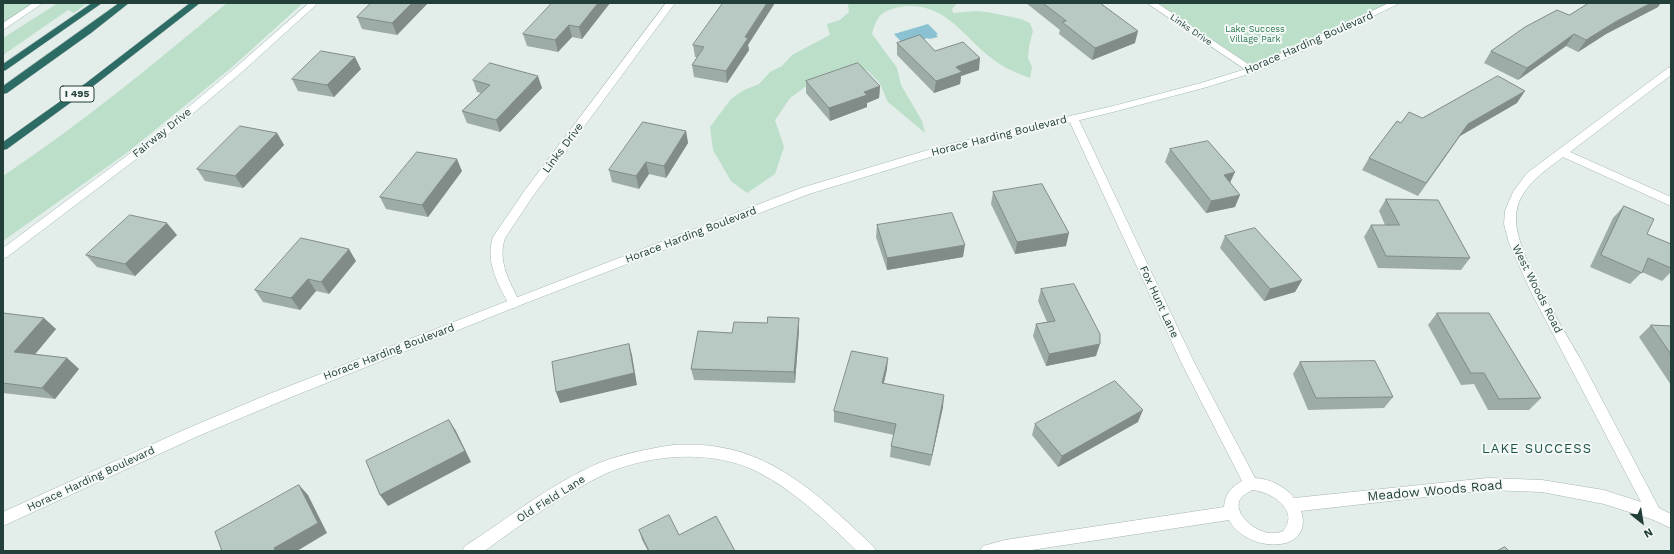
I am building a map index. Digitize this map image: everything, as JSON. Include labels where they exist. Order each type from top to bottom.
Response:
[{"type":"highway","points":[[3,68],[98,3]]},
{"type":"highway","points":[[3,90],[88,31],[125,3]]},
{"type":"highway","name":"I 495","points":[[3,147],[95,81],[196,3]]},
{"type":"street","points":[[3,27],[39,3]]},
{"type":"street","name":"Fairway Drive","points":[[3,254],[160,136],[225,82],[314,3]]},
{"type":"street","name":"Links Drive","points":[[514,303],[496,261],[495,245],[499,237],[529,193],[671,3]]},
{"type":"street","name":"Links Drive","points":[[1151,3],[1252,70]]},
{"type":"street","name":"Horace Harding Boulevard","points":[[3,519],[260,403],[514,303],[805,192],[938,151],[1204,85],[1252,70],[1322,39],[1396,3]]},
{"type":"street","name":"West Woods Road","points":[[1654,513],[1604,415],[1531,282],[1511,238],[1509,223],[1511,211],[1522,185],[1671,70]]},
{"type":"street","name":"Fox Hunt Lane","points":[[1073,118],[1188,364],[1251,484]]},
{"type":"street","points":[[1562,153],[1671,202]]},
{"type":"street","name":"Old Field Lane","points":[[470,551],[569,485],[605,468],[655,454],[680,450],[704,450],[738,456],[781,477],[824,511],[868,551]]},
{"type":"street","points":[[1251,484],[1260,484],[1278,491],[1291,505],[1295,515],[1296,524],[1293,532],[1280,546],[1256,538],[1246,531],[1237,523],[1232,513],[1230,504],[1236,490],[1251,484]]},
{"type":"street","name":"Meadow Woods Road","points":[[1291,505],[1488,484],[1542,486],[1604,497],[1654,513],[1671,521]]},
{"type":"street","points":[[988,551],[1005,547],[1232,513]]},
{"type":"green space","points":[[3,3],[34,3],[3,24]]},
{"type":"green space","points":[[58,3],[87,3],[74,13],[68,10],[3,55],[3,38]]},
{"type":"green space","points":[[227,3],[303,3],[231,68],[128,152],[3,241],[3,176],[89,114]]},
{"type":"green space","points":[[846,3],[957,3],[952,9],[953,13],[978,11],[1021,19],[1030,23],[1033,31],[1029,46],[1028,58],[1032,67],[1030,78],[999,64],[960,29],[939,14],[928,9],[914,6],[899,7],[887,11],[878,19],[872,34],[897,68],[901,85],[922,121],[925,133],[888,102],[879,82],[868,71],[856,66],[838,69],[808,85],[790,98],[775,120],[784,147],[775,174],[747,193],[731,181],[713,150],[710,127],[731,99],[744,90],[759,84],[770,72],[782,66],[792,55],[830,35],[827,24],[840,20],[849,12],[848,4]]},
{"type":"green space","name":"Lake Success Village Park","points":[[1151,3],[1397,3],[1252,70]]},
{"type":"water","points":[[928,24],[938,34],[936,35],[938,37],[928,38],[904,45],[894,34]]},
{"type":"building","points":[[371,3],[412,3],[392,23],[357,17]]},
{"type":"building","points":[[552,3],[598,3],[579,27],[569,25],[555,40],[523,34]]},
{"type":"building","points":[[723,3],[767,3],[745,37],[748,38],[726,71],[692,65],[704,47],[693,45]]},
{"type":"building","points":[[1043,3],[1100,3],[1138,31],[1095,48],[1062,22],[1066,21]]},
{"type":"building","points":[[1589,3],[1651,3],[1615,22],[1586,40],[1574,34],[1527,68],[1491,51],[1525,27],[1557,10],[1569,15]]},
{"type":"building","points":[[920,35],[935,51],[963,42],[980,58],[956,67],[962,72],[936,81],[897,43]]},
{"type":"building","points":[[321,51],[355,57],[327,85],[292,79]]},
{"type":"building","points":[[490,63],[538,76],[496,120],[462,111],[490,85],[473,80]]},
{"type":"building","points":[[858,63],[880,86],[864,92],[867,95],[829,108],[806,81]]},
{"type":"building","points":[[1498,76],[1525,91],[1468,124],[1426,183],[1369,158],[1397,121],[1401,123],[1409,112],[1422,118]]},
{"type":"building","points":[[643,122],[686,131],[664,166],[646,162],[636,176],[609,170]]},
{"type":"building","points":[[240,126],[277,133],[235,176],[197,169]]},
{"type":"building","points":[[1208,141],[1235,172],[1224,175],[1240,195],[1211,201],[1170,149]]},
{"type":"building","points":[[417,152],[457,159],[422,205],[380,197]]},
{"type":"building","points":[[1042,184],[1069,233],[1017,242],[993,192]]},
{"type":"building","points":[[1386,199],[1438,200],[1470,258],[1386,256],[1371,225],[1399,225]]},
{"type":"building","points":[[1624,206],[1654,219],[1647,234],[1671,244],[1671,268],[1648,258],[1642,273],[1601,255]]},
{"type":"building","points":[[952,213],[965,245],[887,258],[877,225]]},
{"type":"building","points":[[130,215],[167,223],[125,264],[86,255]]},
{"type":"building","points":[[1255,228],[1302,280],[1270,289],[1225,236]]},
{"type":"building","points":[[301,238],[349,249],[321,282],[308,279],[291,298],[255,290]]},
{"type":"building","points":[[1074,284],[1100,334],[1100,344],[1049,354],[1036,324],[1055,321],[1041,289]]},
{"type":"building","points":[[3,313],[44,318],[14,352],[67,358],[42,388],[3,383]]},
{"type":"building","points":[[1437,313],[1489,313],[1541,398],[1499,399],[1484,373],[1471,373]]},
{"type":"building","points":[[768,317],[799,318],[794,372],[691,369],[698,331],[732,333],[734,322],[767,323]]},
{"type":"building","points":[[1651,325],[1671,326],[1671,354]]},
{"type":"building","points":[[629,344],[634,373],[556,392],[552,362]]},
{"type":"building","points":[[852,351],[888,358],[882,383],[944,395],[932,455],[891,446],[896,424],[834,411]]},
{"type":"building","points":[[1375,361],[1393,397],[1316,398],[1300,362]]},
{"type":"building","points":[[1115,381],[1143,410],[1062,456],[1035,424]]},
{"type":"building","points":[[449,420],[465,451],[380,495],[366,461]]},
{"type":"building","points":[[299,485],[318,523],[274,548],[275,551],[222,551],[215,532]]},
{"type":"building","points":[[669,515],[679,535],[716,516],[735,551],[649,551],[639,530]]},
{"type":"building","points":[[1505,547],[1509,551],[1497,551]]},
{"type":"district","name":"LAKE SUCCESS","points":[[1537,449]]}]
